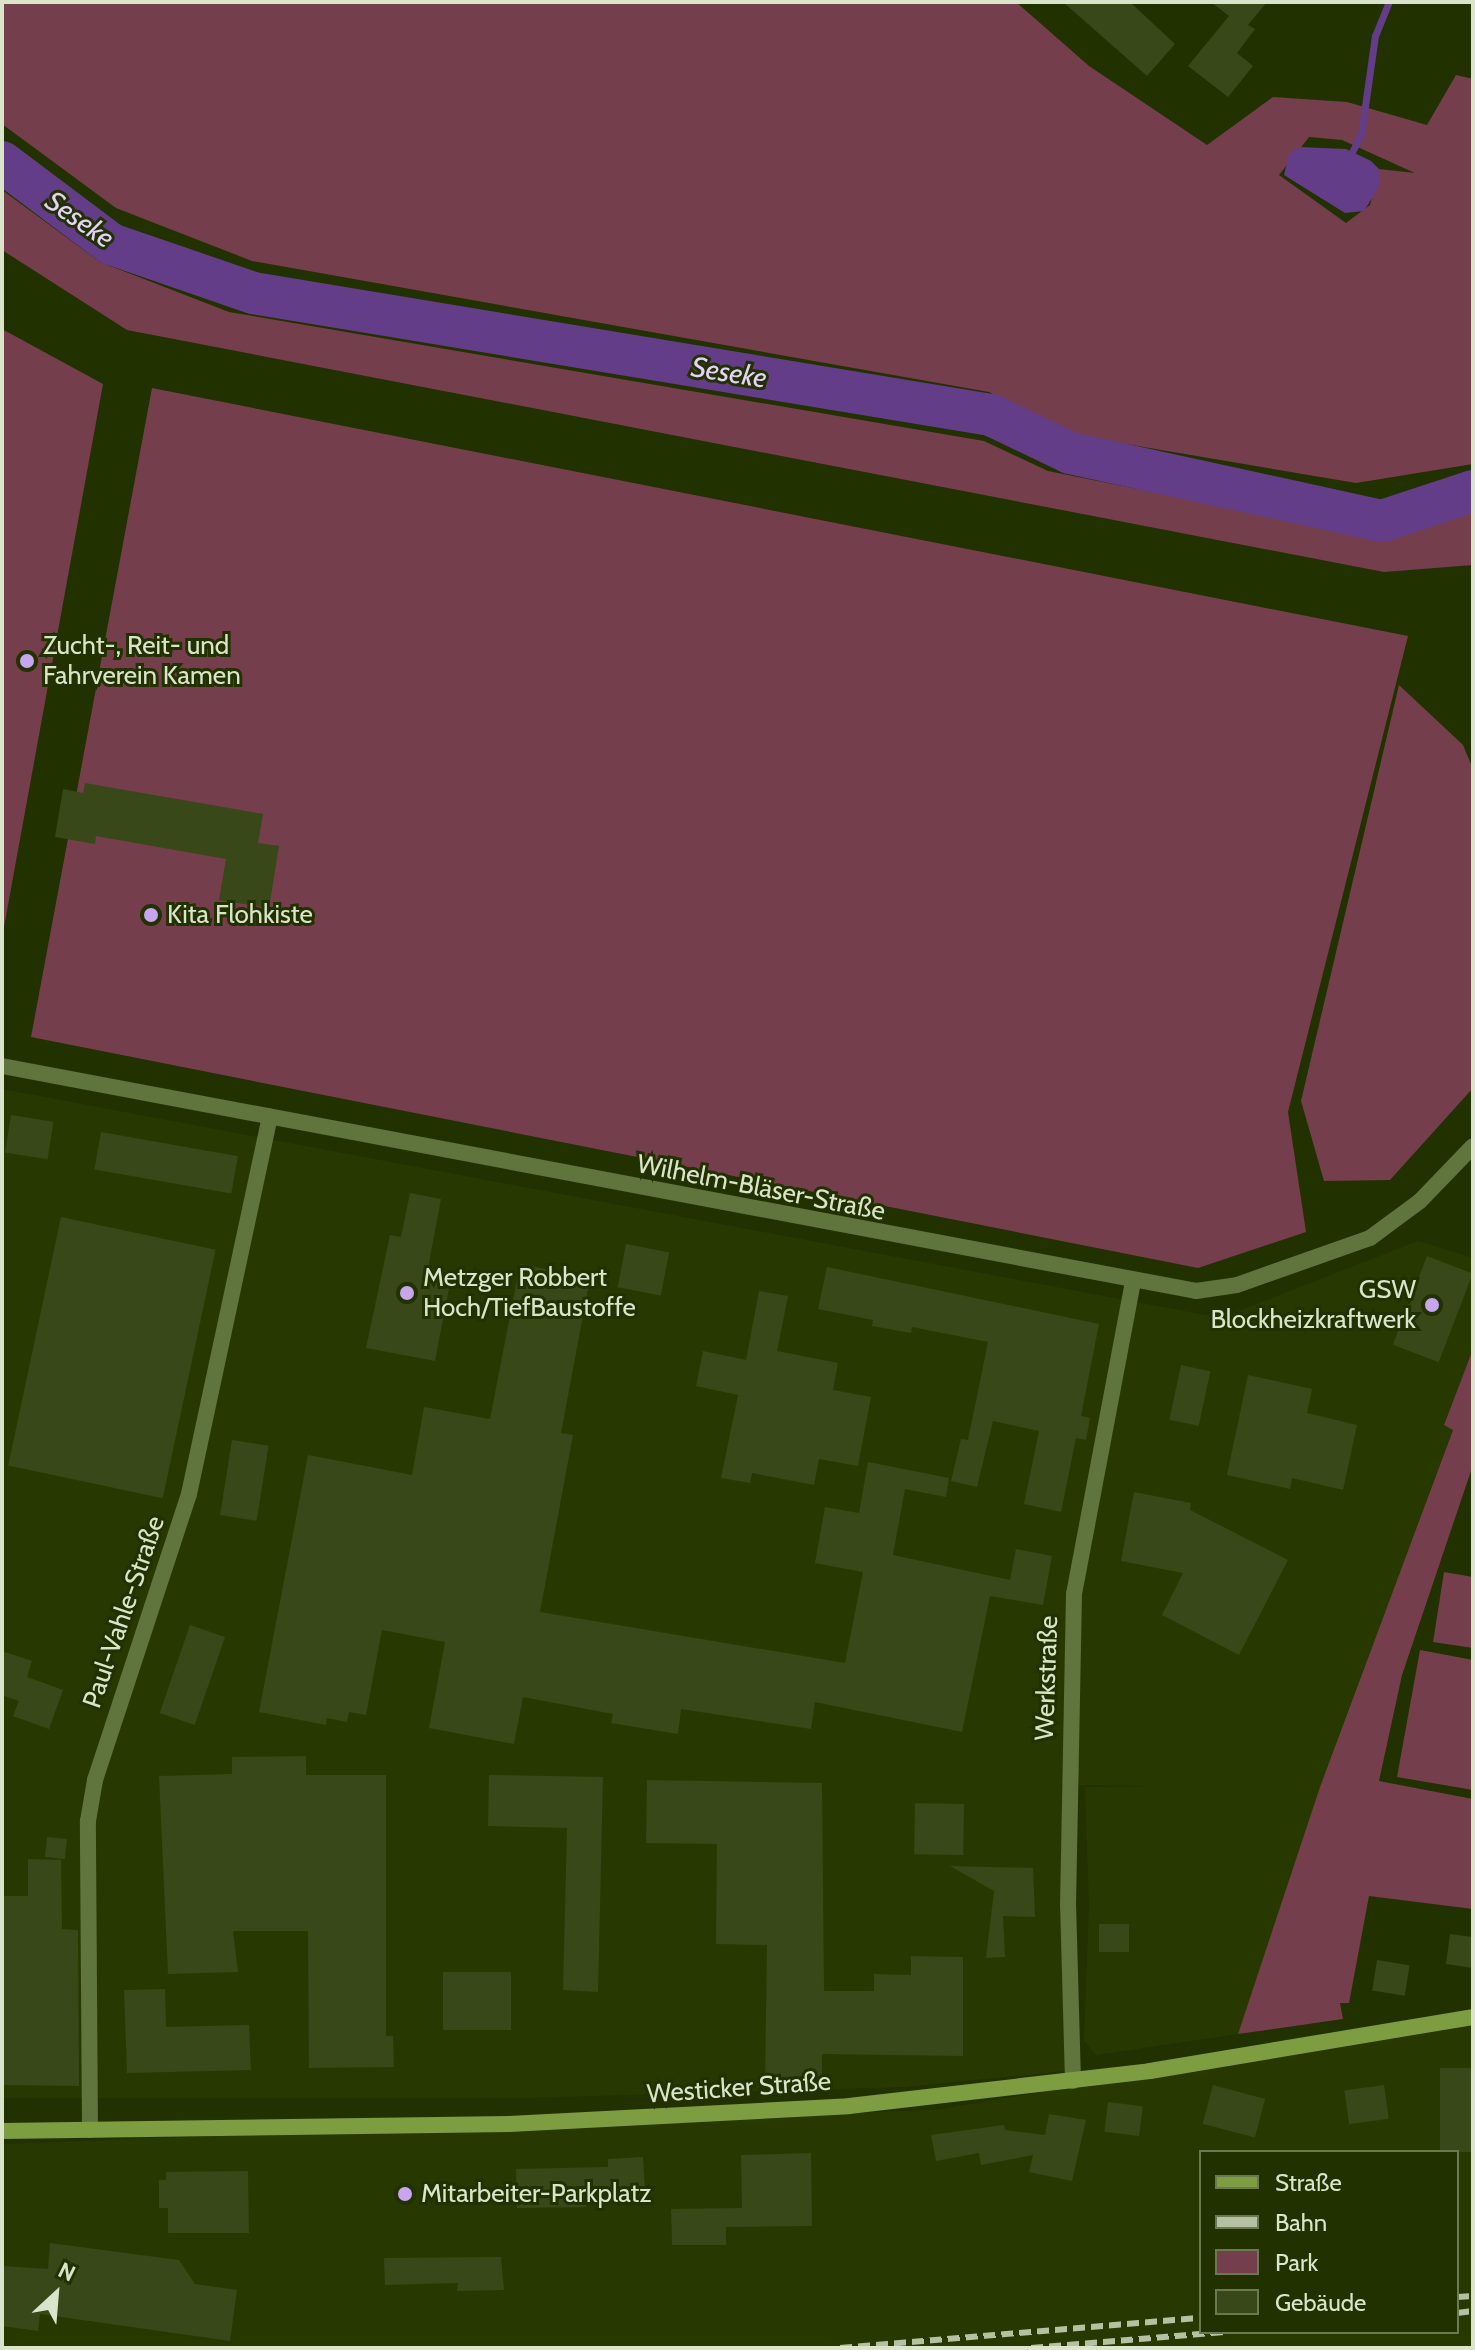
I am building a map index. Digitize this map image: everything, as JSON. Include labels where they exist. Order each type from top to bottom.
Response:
[{"type":"street","name":"Wilhelm-Bläser-Straße","points":[[2,1066],[1133,1281],[1209,1289],[1328,1255],[1370,1238],[1420,1201],[1473,1146]]},
{"type":"street","name":"Paul-Vahle-Straße","points":[[90,2130],[88,1821],[95,1780],[189,1494],[270,1117]]},
{"type":"street","name":"Werkstraße","points":[[1073,2081],[1068,1890],[1074,1594],[1133,1281]]},
{"type":"street","name":"Westicker Straße","points":[[2,2131],[708,2116],[1073,2081],[1473,2017]]},
{"type":"shaded area","points":[[1299,147],[1346,149],[1371,161],[1379,169],[1380,185],[1364,211],[1345,213],[1284,175],[1289,154]]},
{"type":"shaded area","points":[[2,1089],[1221,1318],[1418,1241],[1473,1258],[1473,1349],[1444,1424],[1453,1429],[1320,1787],[1238,2034],[1096,2055],[1084,2041],[1089,1906],[1085,1787],[1157,1786],[1067,1785],[1066,2071],[904,2087],[526,2098],[2,2098]]},
{"type":"shaded area","points":[[1473,2022],[1473,2348],[2,2348],[2,2144],[934,2110]]},
{"type":"green space","points":[[2,2],[1016,2],[1089,66],[1207,145],[1273,97],[1347,102],[1427,125],[1456,75],[1473,79],[1473,464],[1356,483],[1067,434],[989,392],[252,261],[116,208],[2,124]],"holes":[[[1309,137],[1342,140],[1415,173],[1379,169],[1370,205],[1346,223],[1279,175]]]},
{"type":"green space","points":[[2,190],[100,262],[229,312],[984,441],[1048,471],[1388,539],[1473,512],[1473,565],[1384,572],[127,330],[2,250]]},
{"type":"green space","name":"Zucht-, Reit- und Fahrverein Kamen","points":[[2,329],[103,384],[2,938]]},
{"type":"green space","points":[[152,388],[1408,636],[1288,1112],[1306,1232],[1198,1268],[31,1037]]},
{"type":"green space","points":[[1399,685],[1463,745],[1473,769],[1473,1088],[1390,1180],[1324,1181],[1301,1101]]},
{"type":"green space","points":[[1473,1349],[1473,1465],[1402,1675],[1379,1781],[1473,1799],[1473,1909],[1369,1896],[1349,2003],[1340,2003],[1343,2019],[1238,2034],[1320,1787],[1453,1430],[1444,1425]]},
{"type":"green space","points":[[1444,1572],[1473,1577],[1473,1648],[1433,1642]]},
{"type":"green space","points":[[1420,1650],[1473,1660],[1473,1790],[1397,1777]]},
{"type":"building","points":[[1063,2],[1130,2],[1175,44],[1147,76]]},
{"type":"building","points":[[1211,2],[1267,2],[1248,25],[1255,29],[1237,53],[1253,66],[1228,97],[1188,66],[1229,16]]},
{"type":"building","points":[[85,783],[263,814],[258,843],[279,846],[269,908],[219,900],[226,859],[96,836],[95,844],[55,837],[63,789],[83,793]]},
{"type":"building","points":[[11,1115],[53,1122],[48,1159],[5,1153]]},
{"type":"building","points":[[101,1132],[238,1156],[231,1194],[94,1169]]},
{"type":"building","points":[[410,1193],[441,1199],[428,1268],[452,1273],[435,1361],[366,1348],[390,1235],[401,1237]]},
{"type":"building","points":[[61,1217],[216,1250],[163,1498],[8,1465]]},
{"type":"building","points":[[626,1244],[669,1252],[661,1296],[618,1287]]},
{"type":"building","points":[[1427,1256],[1473,1274],[1439,1362],[1393,1345]]},
{"type":"building","points":[[520,1264],[590,1278],[561,1433],[573,1435],[540,1612],[845,1663],[863,1572],[815,1563],[825,1507],[859,1513],[868,1462],[949,1478],[946,1497],[905,1489],[893,1555],[1010,1580],[1016,1549],[1052,1556],[1043,1605],[990,1596],[962,1732],[815,1702],[811,1729],[681,1709],[678,1734],[611,1723],[613,1714],[523,1697],[514,1744],[429,1728],[445,1642],[382,1630],[366,1715],[349,1712],[347,1722],[327,1718],[326,1725],[259,1712],[308,1455],[412,1475],[424,1407],[490,1419]]},
{"type":"building","points":[[827,1267],[1099,1324],[1081,1416],[1090,1418],[1086,1440],[1076,1438],[1061,1512],[1024,1504],[1039,1431],[993,1421],[977,1487],[951,1481],[961,1439],[968,1440],[988,1342],[912,1327],[911,1333],[872,1326],[873,1320],[818,1309]]},
{"type":"building","points":[[759,1291],[788,1296],[777,1351],[838,1363],[833,1390],[871,1397],[858,1466],[819,1459],[814,1485],[752,1473],[750,1483],[721,1478],[738,1395],[696,1386],[703,1351],[746,1360]]},
{"type":"building","points":[[1181,1365],[1210,1371],[1199,1426],[1169,1420]]},
{"type":"building","points":[[1248,1375],[1312,1389],[1307,1413],[1357,1425],[1343,1490],[1292,1478],[1290,1489],[1227,1475]]},
{"type":"building","points":[[232,1440],[269,1446],[257,1521],[220,1515]]},
{"type":"building","points":[[1134,1492],[1191,1503],[1190,1510],[1288,1560],[1239,1655],[1162,1615],[1183,1573],[1121,1561]]},
{"type":"building","points":[[190,1625],[225,1637],[195,1725],[160,1713]]},
{"type":"building","points":[[2,1651],[32,1661],[27,1677],[63,1690],[49,1729],[13,1716],[19,1701],[2,1695]]},
{"type":"building","points":[[306,1756],[306,1775],[386,1775],[386,2036],[393,2036],[394,2067],[309,2068],[308,1931],[233,1931],[238,1972],[168,1974],[159,1776],[232,1774],[232,1757]]},
{"type":"building","points":[[489,1775],[603,1777],[598,1992],[563,1990],[567,1828],[488,1826]]},
{"type":"building","points":[[647,1780],[822,1783],[824,1991],[874,1991],[874,1974],[911,1975],[911,1956],[963,1957],[963,2056],[822,2054],[822,2083],[765,2081],[767,1945],[716,1944],[717,1844],[646,1843]]},
{"type":"building","points":[[915,1803],[964,1804],[963,1855],[914,1854]]},
{"type":"building","points":[[47,1837],[67,1839],[65,1859],[45,1857]]},
{"type":"building","points":[[28,1859],[61,1860],[62,1929],[78,1930],[79,2086],[2,2085],[3,1896],[28,1896]]},
{"type":"building","points":[[950,1866],[1033,1868],[1035,1917],[1003,1916],[1005,1957],[986,1958],[994,1891]]},
{"type":"building","points":[[1099,1924],[1129,1924],[1129,1952],[1099,1952]]},
{"type":"building","points":[[1450,1934],[1473,1937],[1473,1968],[1446,1964]]},
{"type":"building","points":[[1377,1960],[1410,1965],[1405,1996],[1372,1991]]},
{"type":"building","points":[[443,1972],[511,1972],[511,2030],[443,2030]]},
{"type":"building","points":[[165,1989],[166,2027],[249,2025],[251,2070],[127,2073],[124,1990]]},
{"type":"building","points":[[1440,2068],[1473,2068],[1473,2152],[1440,2150]]},
{"type":"building","points":[[1213,2085],[1265,2099],[1255,2138],[1203,2124]]},
{"type":"building","points":[[1384,2085],[1389,2119],[1349,2124],[1344,2091]]},
{"type":"building","points":[[1108,2102],[1143,2106],[1139,2136],[1104,2132]]},
{"type":"building","points":[[1049,2114],[1086,2120],[1072,2181],[1029,2172],[1033,2155],[981,2165],[979,2153],[936,2161],[931,2135],[1004,2125],[1005,2130],[1045,2135]]},
{"type":"building","points":[[811,2153],[812,2226],[726,2227],[726,2245],[672,2245],[671,2209],[742,2208],[741,2155]]},
{"type":"building","points":[[643,2157],[645,2191],[586,2194],[586,2207],[517,2208],[516,2169],[608,2167],[608,2159]]},
{"type":"building","points":[[248,2171],[249,2233],[168,2233],[168,2208],[159,2208],[159,2180],[166,2180],[166,2172]]},
{"type":"building","points":[[50,2243],[179,2260],[195,2284],[237,2290],[230,2341],[40,2314],[38,2331],[2,2326],[2,2266],[48,2269]]},
{"type":"building","points":[[501,2257],[504,2290],[457,2291],[458,2283],[385,2285],[384,2258]]},
{"type":"waterway","points":[[1352,152],[1361,134],[1375,36],[1389,2]]},
{"type":"waterway","name":"Seseke","points":[[2,162],[111,244],[253,293],[991,415],[1070,453],[1382,521],[1473,491]]},
{"type":"railway","points":[[1459,2297],[1473,2296]]},
{"type":"railway","points":[[1459,2313],[1473,2311]]},
{"type":"railway","points":[[840,2348],[1199,2318]]},
{"type":"railway","points":[[1031,2348],[1200,2334]]},
{"type":"place","name":"Zucht-, Reit- und Fahrverein Kamen","points":[[27,661]]},
{"type":"place","name":"Kita Flohkiste","points":[[151,915]]},
{"type":"place","name":"Metzger Robbert Hoch/TiefBaustoffe","points":[[407,1293]]},
{"type":"place","name":"GSW Blockheizkraftwerk","points":[[1432,1305]]},
{"type":"place","name":"Mitarbeiter-Parkplatz","points":[[405,2194]]}]
